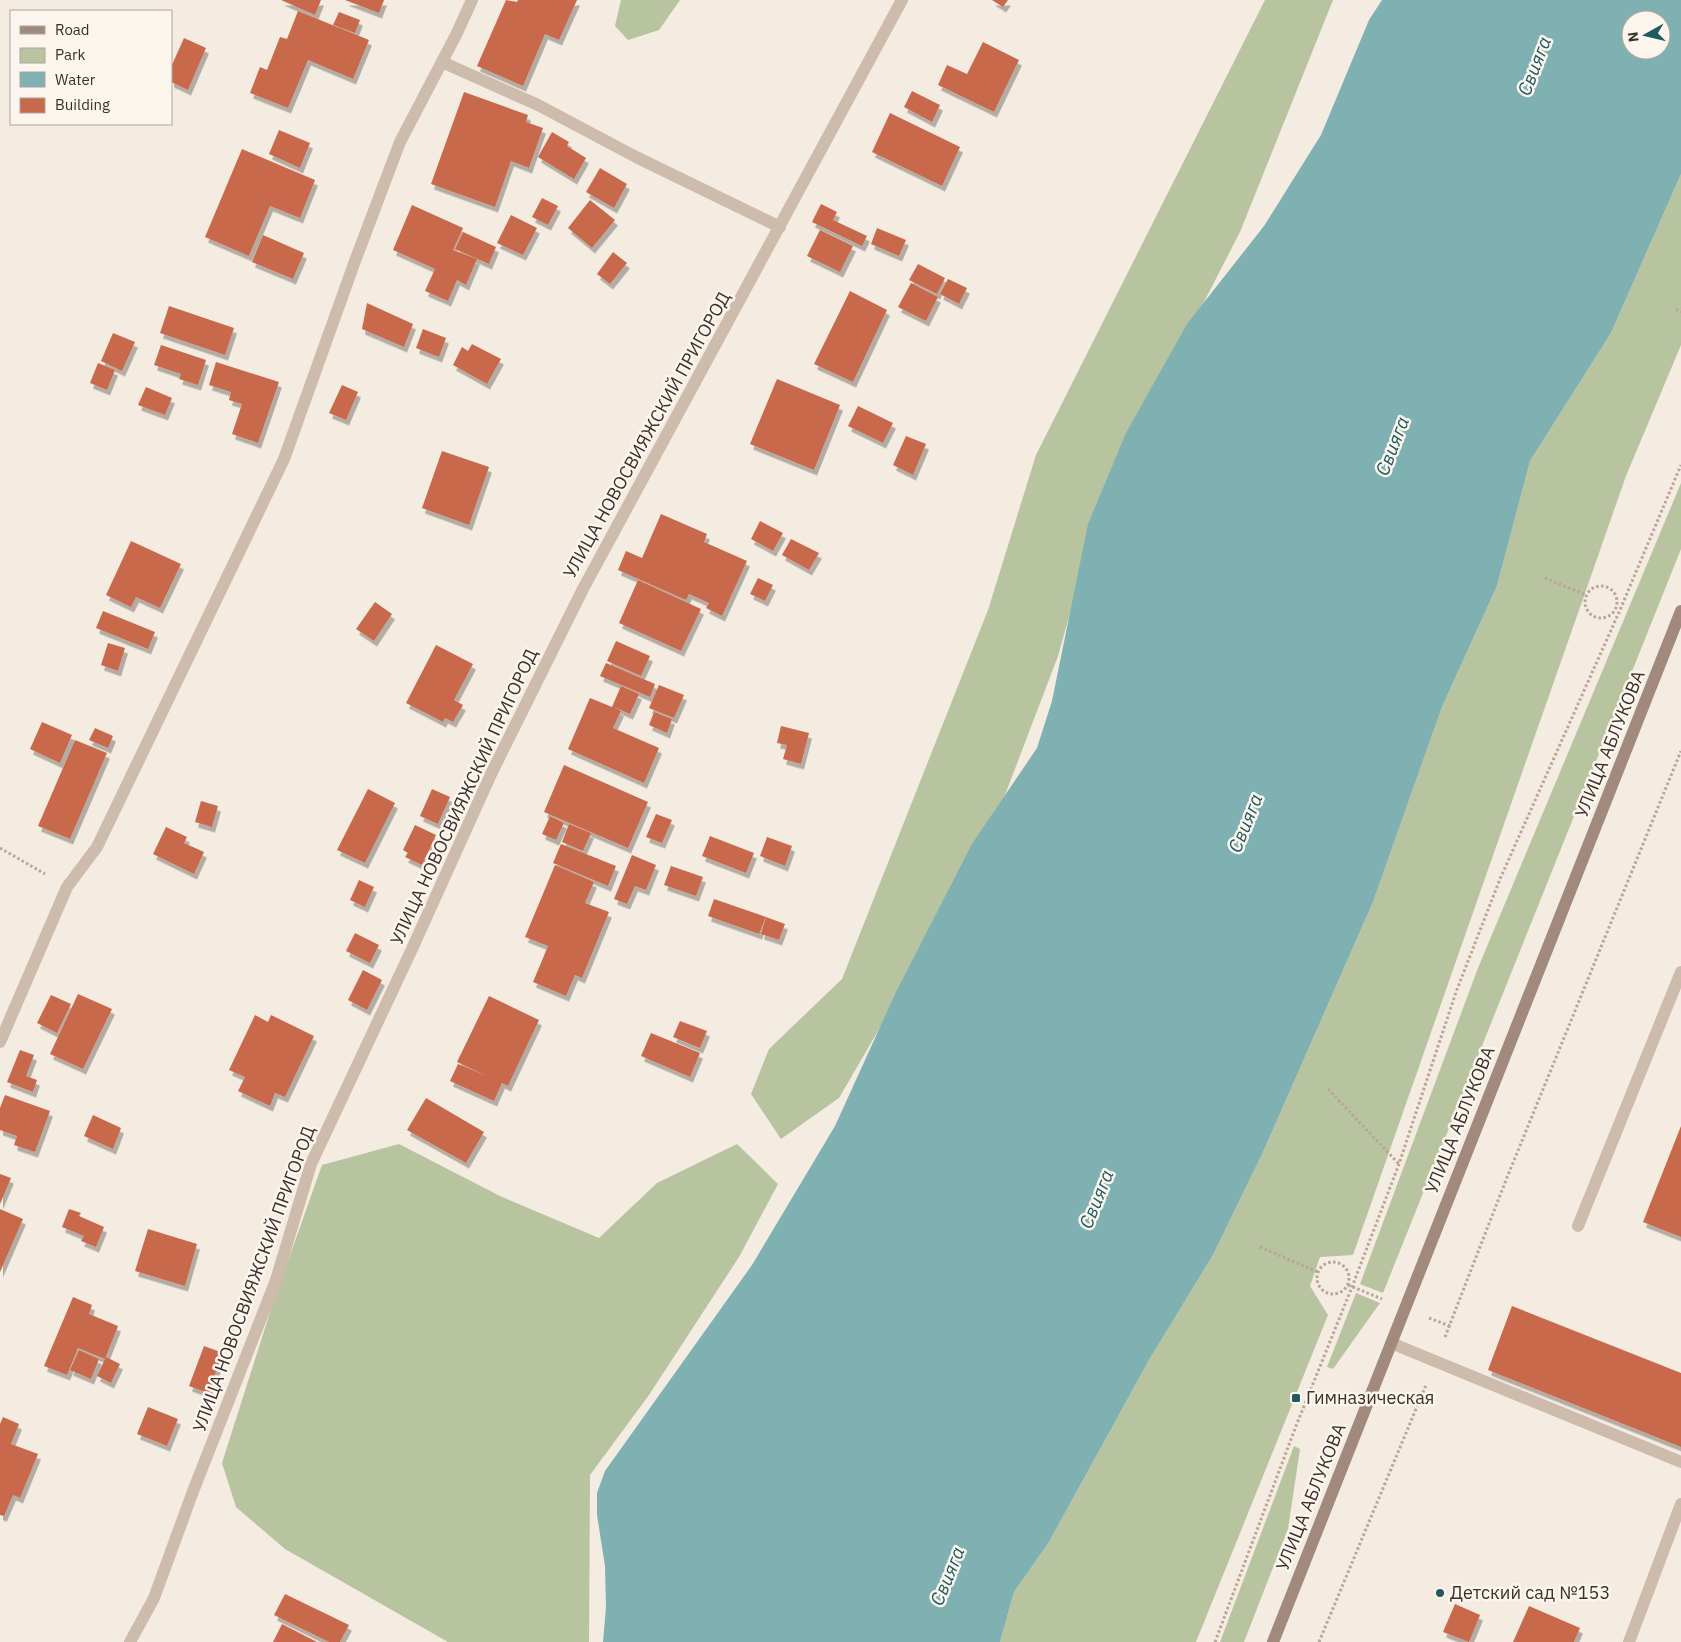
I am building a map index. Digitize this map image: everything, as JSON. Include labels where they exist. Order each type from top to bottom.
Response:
[{"type":"street","points":[[0,1042],[66,887],[97,847],[284,459],[400,142],[472,0]]},
{"type":"street","name":"УЛИЦА НОВОСВИЯЖСКИЙ ПРИГОРОД","points":[[130,1642],[154,1598],[192,1494],[276,1280],[316,1156],[492,772],[583,589],[902,0]]},
{"type":"street","points":[[442,62],[538,105],[636,157],[780,227]]},
{"type":"street","name":"УЛИЦА АБЛУКОВА","points":[[1273,1642],[1681,612]]},
{"type":"street","points":[[1578,1226],[1681,972]]},
{"type":"street","points":[[1391,1343],[1681,1462]]},
{"type":"street","points":[[1628,1642],[1681,1504]]},
{"type":"path","points":[[1676,309],[1681,312]]},
{"type":"path","points":[[1215,1642],[1296,1426],[1398,1164],[1456,992],[1500,879],[1620,610],[1681,465]]},
{"type":"path","points":[[1545,578],[1586,595]]},
{"type":"path","points":[[1603,586],[1612,589],[1617,598],[1616,608],[1609,616],[1600,618],[1590,614],[1585,606],[1586,595],[1592,588],[1603,586]]},
{"type":"path","points":[[1616,608],[1620,610]]},
{"type":"path","points":[[1319,1642],[1436,1361],[1514,1162],[1681,751]]},
{"type":"path","points":[[0,848],[66,887]]},
{"type":"path","points":[[1328,1089],[1398,1164]]},
{"type":"path","points":[[1260,1247],[1318,1272]]},
{"type":"path","points":[[1335,1262],[1344,1266],[1350,1274],[1350,1286],[1342,1292],[1332,1294],[1323,1290],[1318,1282],[1318,1272],[1325,1264],[1335,1262]]},
{"type":"green space","points":[[621,0],[680,0],[659,30],[628,40],[615,26]]},
{"type":"green space","points":[[1265,0],[1333,0],[1240,232],[1101,502],[1058,656],[986,845],[839,1098],[781,1139],[751,1094],[769,1049],[842,979],[988,610],[1036,455]]},
{"type":"green space","points":[[1681,174],[1681,345],[1626,476],[1353,1255],[1320,1257],[1310,1286],[1328,1315],[1196,1642],[1000,1642],[1014,1592],[1049,1542],[1149,1360],[1213,1255],[1264,1150],[1373,902],[1442,707],[1497,586],[1530,461],[1611,333]]},
{"type":"green space","points":[[1681,483],[1681,549],[1383,1293],[1360,1284],[1478,968]]},
{"type":"green space","points":[[399,1144],[500,1196],[599,1238],[657,1183],[737,1144],[778,1184],[739,1257],[649,1395],[590,1475],[589,1642],[448,1642],[285,1549],[236,1507],[222,1463],[272,1306],[322,1165]]},
{"type":"green space","points":[[1356,1293],[1380,1303],[1333,1369],[1327,1367]]},
{"type":"green space","points":[[1294,1446],[1300,1449],[1288,1529],[1244,1642],[1220,1642]]},
{"type":"water","name":"Свияга","points":[[1382,0],[1681,0],[1681,174],[1611,333],[1530,461],[1497,586],[1442,707],[1373,902],[1264,1150],[1213,1255],[1149,1360],[1049,1542],[1014,1592],[1000,1642],[603,1642],[606,1607],[605,1566],[597,1515],[597,1493],[605,1471],[752,1265],[835,1126],[896,992],[972,844],[1037,748],[1052,701],[1088,524],[1126,433],[1187,324],[1264,226],[1321,135],[1369,20]]},
{"type":"building","points":[[281,0],[321,0],[315,15]]},
{"type":"building","points":[[345,0],[384,0],[379,13]]},
{"type":"building","points":[[506,0],[517,2],[518,0],[577,0],[559,40],[545,34],[523,86],[477,66]]},
{"type":"building","points":[[992,0],[1008,0],[1003,7]]},
{"type":"building","points":[[298,11],[369,40],[353,79],[308,60],[288,108],[250,93],[260,67],[267,70],[280,37],[287,39]]},
{"type":"building","points":[[339,12],[360,20],[355,33],[333,25]]},
{"type":"building","points":[[184,38],[206,48],[188,90],[172,82],[172,65]]},
{"type":"building","points":[[983,42],[1019,60],[994,112],[938,85],[947,65],[967,74]]},
{"type":"building","points":[[912,91],[940,105],[932,122],[904,107]]},
{"type":"building","points":[[464,92],[528,115],[526,122],[543,128],[529,168],[511,161],[495,207],[431,184]]},
{"type":"building","points":[[890,113],[960,147],[942,186],[872,152]]},
{"type":"building","points":[[279,130],[310,143],[300,168],[269,154]]},
{"type":"building","points":[[552,132],[569,142],[567,146],[586,158],[574,179],[538,157]]},
{"type":"building","points":[[242,149],[315,180],[300,218],[270,206],[249,256],[205,237]]},
{"type":"building","points":[[600,168],[627,184],[614,208],[586,192]]},
{"type":"building","points":[[542,198],[558,206],[548,225],[532,217]]},
{"type":"building","points":[[590,200],[615,220],[592,248],[568,228]]},
{"type":"building","points":[[821,204],[837,212],[833,220],[867,236],[862,246],[812,222]]},
{"type":"building","points":[[412,205],[463,228],[453,250],[477,259],[466,285],[457,280],[448,301],[425,291],[435,269],[444,273],[393,250]]},
{"type":"building","points":[[511,215],[537,228],[523,255],[497,243]]},
{"type":"building","points":[[877,228],[906,240],[899,256],[871,244]]},
{"type":"building","points":[[820,230],[853,246],[840,272],[807,256]]},
{"type":"building","points":[[463,232],[496,247],[489,264],[455,249]]},
{"type":"building","points":[[263,235],[304,253],[293,279],[252,262]]},
{"type":"building","points":[[613,252],[627,263],[610,284],[597,274]]},
{"type":"building","points":[[918,264],[945,278],[937,294],[909,280]]},
{"type":"building","points":[[948,279],[967,288],[959,304],[940,294]]},
{"type":"building","points":[[911,283],[938,297],[926,321],[898,307]]},
{"type":"building","points":[[850,291],[887,310],[853,382],[814,364]]},
{"type":"building","points":[[367,303],[413,324],[404,347],[362,329]]},
{"type":"building","points":[[169,306],[234,328],[225,355],[160,333]]},
{"type":"building","points":[[423,329],[446,338],[439,357],[416,348]]},
{"type":"building","points":[[113,333],[135,342],[122,371],[101,361]]},
{"type":"building","points":[[472,344],[501,359],[487,384],[453,365],[462,347],[468,351]]},
{"type":"building","points":[[161,345],[206,360],[198,385],[179,379],[181,374],[154,365]]},
{"type":"building","points":[[216,362],[279,382],[258,443],[232,434],[242,404],[229,400],[231,392],[209,385]]},
{"type":"building","points":[[98,363],[115,370],[107,390],[90,383]]},
{"type":"building","points":[[777,379],[840,405],[814,470],[750,444]]},
{"type":"building","points":[[342,385],[358,392],[346,420],[329,413]]},
{"type":"building","points":[[146,387],[172,398],[165,415],[138,405]]},
{"type":"building","points":[[858,406],[893,423],[883,443],[848,426]]},
{"type":"building","points":[[906,436],[926,444],[913,475],[893,465]]},
{"type":"building","points":[[442,451],[489,467],[469,525],[422,508]]},
{"type":"building","points":[[661,514],[707,534],[704,542],[747,561],[722,616],[706,608],[709,603],[689,594],[686,600],[618,570],[626,551],[642,558]]},
{"type":"building","points":[[760,521],[783,533],[773,551],[751,539]]},
{"type":"building","points":[[791,539],[819,553],[809,570],[782,555]]},
{"type":"building","points":[[131,541],[181,564],[160,608],[136,597],[131,607],[106,595]]},
{"type":"building","points":[[758,578],[773,585],[765,601],[750,594]]},
{"type":"building","points":[[638,580],[701,609],[681,651],[619,623]]},
{"type":"building","points":[[375,602],[392,614],[374,641],[356,629]]},
{"type":"building","points":[[103,611],[155,632],[148,649],[96,628]]},
{"type":"building","points":[[616,641],[650,656],[641,676],[607,661]]},
{"type":"building","points":[[108,643],[125,648],[118,671],[101,665]]},
{"type":"building","points":[[436,645],[473,664],[454,700],[463,705],[453,722],[445,718],[443,722],[406,703]]},
{"type":"building","points":[[606,663],[655,684],[650,697],[600,676]]},
{"type":"building","points":[[659,685],[684,695],[674,718],[649,708]]},
{"type":"building","points":[[621,686],[639,694],[630,714],[614,707],[621,711],[613,728],[659,748],[644,783],[568,749],[590,698],[612,707]]},
{"type":"building","points":[[654,712],[672,719],[667,733],[649,725]]},
{"type":"building","points":[[42,722],[72,735],[60,763],[30,749]]},
{"type":"building","points":[[781,726],[809,733],[801,764],[783,759],[787,745],[777,743]]},
{"type":"building","points":[[95,728],[113,736],[108,748],[89,740]]},
{"type":"building","points":[[75,740],[107,753],[70,839],[38,826]]},
{"type":"building","points":[[564,765],[648,802],[628,848],[544,812]]},
{"type":"building","points":[[368,789],[395,803],[365,863],[337,850]]},
{"type":"building","points":[[432,789],[450,797],[438,824],[420,816]]},
{"type":"building","points":[[201,801],[218,806],[212,827],[195,822]]},
{"type":"building","points":[[656,814],[672,820],[662,843],[646,837]]},
{"type":"building","points":[[550,816],[564,823],[556,840],[542,834]]},
{"type":"building","points":[[569,824],[591,833],[583,851],[562,842]]},
{"type":"building","points":[[415,825],[436,835],[422,865],[405,857],[408,853],[403,850]]},
{"type":"building","points":[[166,827],[187,837],[184,843],[204,852],[194,874],[153,854]]},
{"type":"building","points":[[710,836],[754,853],[746,873],[702,856]]},
{"type":"building","points":[[767,837],[792,846],[785,866],[760,856]]},
{"type":"building","points":[[561,844],[616,866],[608,886],[553,863]]},
{"type":"building","points":[[632,855],[656,865],[646,890],[635,886],[627,904],[614,899]]},
{"type":"building","points":[[555,865],[594,882],[585,903],[609,912],[582,978],[575,975],[566,996],[533,982],[548,946],[525,937]]},
{"type":"building","points":[[671,866],[703,877],[696,896],[664,885]]},
{"type":"building","points":[[359,880],[374,887],[365,907],[350,900]]},
{"type":"building","points":[[714,899],[766,917],[759,934],[708,916]]},
{"type":"building","points":[[766,917],[785,924],[779,940],[761,934]]},
{"type":"building","points":[[355,933],[379,945],[370,963],[346,951]]},
{"type":"building","points":[[363,970],[382,980],[367,1010],[348,1000]]},
{"type":"building","points":[[78,994],[112,1009],[83,1069],[50,1054]]},
{"type":"building","points":[[51,995],[71,1004],[57,1033],[37,1023]]},
{"type":"building","points":[[489,996],[539,1020],[508,1086],[502,1083],[494,1101],[450,1081],[458,1064],[487,1076],[457,1062]]},
{"type":"building","points":[[255,1015],[268,1022],[271,1015],[314,1036],[285,1097],[275,1093],[270,1106],[238,1091],[245,1077],[229,1070]]},
{"type":"building","points":[[680,1021],[707,1031],[700,1048],[673,1037]]},
{"type":"building","points":[[651,1033],[700,1053],[690,1077],[641,1056]]},
{"type":"building","points":[[20,1050],[34,1055],[26,1076],[37,1080],[33,1092],[7,1082]]},
{"type":"building","points":[[5,1095],[50,1111],[35,1152],[14,1145],[17,1136],[0,1130],[0,1108]]},
{"type":"building","points":[[426,1098],[484,1132],[466,1163],[407,1130]]},
{"type":"building","points":[[93,1115],[121,1128],[113,1149],[84,1136]]},
{"type":"building","points":[[1681,1126],[1681,1237],[1643,1222]]},
{"type":"building","points":[[0,1174],[11,1178],[0,1204]]},
{"type":"building","points":[[0,1209],[23,1219],[0,1272]]},
{"type":"building","points":[[69,1209],[81,1213],[79,1216],[104,1227],[96,1247],[81,1241],[84,1236],[62,1227]]},
{"type":"building","points":[[148,1229],[197,1244],[185,1286],[135,1271]]},
{"type":"building","points":[[73,1297],[92,1305],[89,1314],[118,1326],[105,1359],[78,1348],[67,1375],[44,1366]]},
{"type":"building","points":[[1512,1306],[1681,1373],[1681,1447],[1488,1370]]},
{"type":"building","points":[[204,1346],[223,1353],[208,1393],[189,1386]]},
{"type":"building","points":[[79,1350],[99,1359],[91,1379],[70,1370]]},
{"type":"building","points":[[106,1357],[120,1364],[111,1383],[97,1376]]},
{"type":"building","points":[[148,1407],[178,1419],[167,1446],[137,1434]]},
{"type":"building","points":[[3,1417],[19,1424],[11,1444],[38,1454],[20,1498],[13,1495],[4,1516],[0,1515],[0,1424]]},
{"type":"building","points":[[285,1594],[349,1625],[340,1642],[329,1642],[274,1615]]},
{"type":"building","points":[[1455,1604],[1480,1615],[1469,1642],[1443,1632]]},
{"type":"building","points":[[1529,1606],[1580,1628],[1574,1642],[1513,1642]]},
{"type":"building","points":[[282,1624],[317,1642],[273,1642]]},
{"type":"place","name":"Гимназическая","points":[[1296,1398]]},
{"type":"place","name":"Детский сад №153","points":[[1440,1593]]}]
